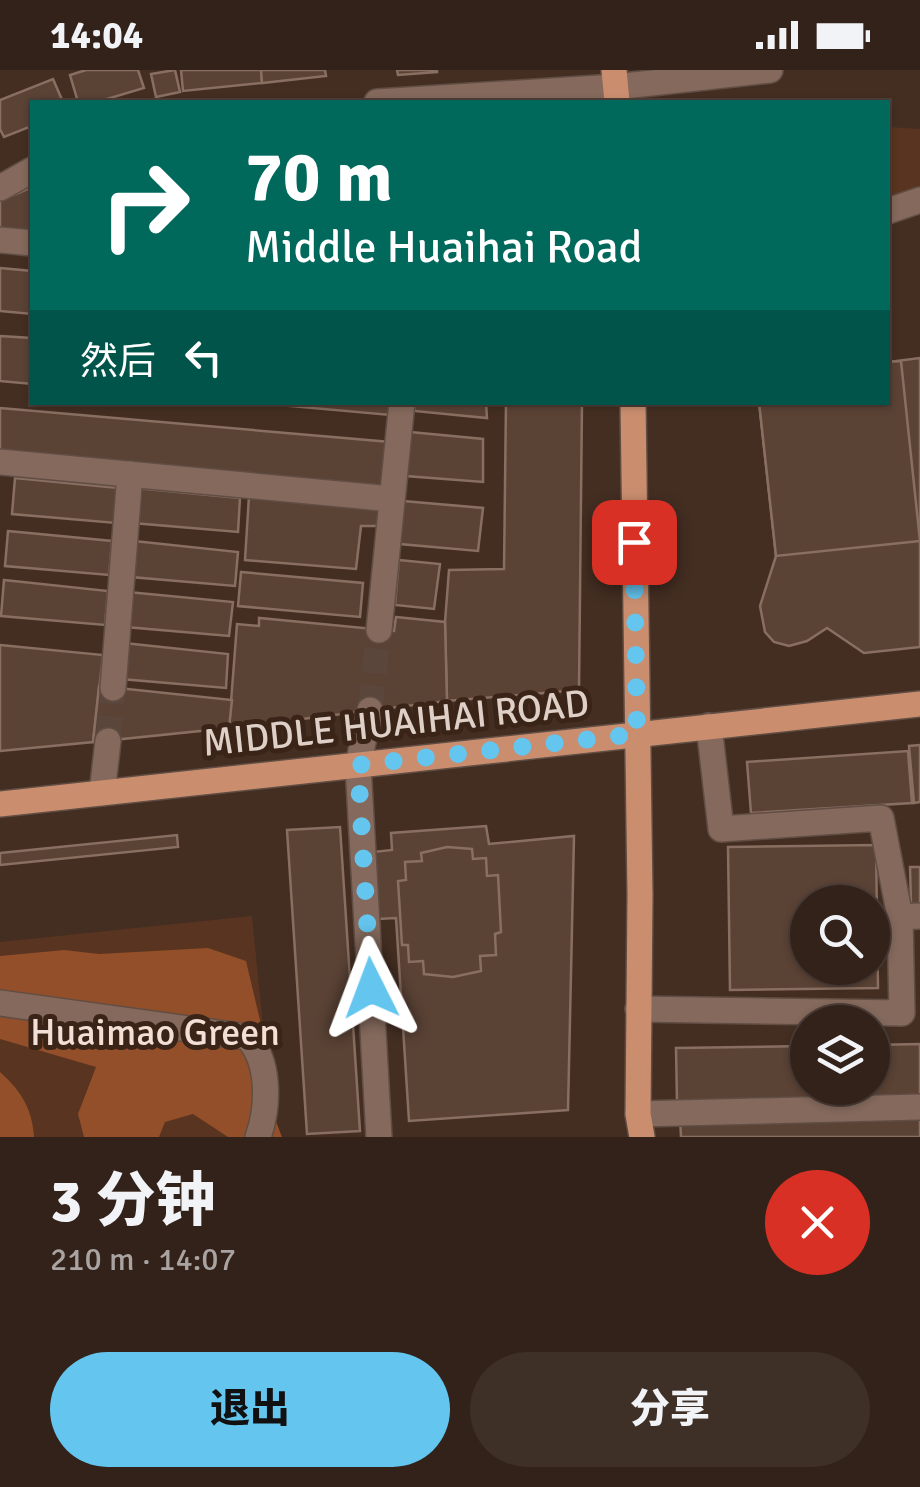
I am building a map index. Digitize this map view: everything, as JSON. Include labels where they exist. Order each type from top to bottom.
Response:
[{"type":"main road","points":[[635,409],[640,1126]]},
{"type":"main road","name":"MIDDLE HUAIHAI ROAD","points":[[0,804],[920,704]]},
{"type":"street","points":[[407,100],[615,86],[770,70]]},
{"type":"street","points":[[0,188],[30,171]]},
{"type":"street","points":[[890,210],[920,200]]},
{"type":"street","points":[[0,240],[30,243]]},
{"type":"street","points":[[379,630],[402,405]]},
{"type":"street","points":[[0,462],[392,499]]},
{"type":"street","points":[[113,688],[130,474]]},
{"type":"street","points":[[370,710],[358,765],[380,1137]]},
{"type":"street","points":[[638,1009],[902,1013],[910,916],[881,818],[721,829],[709,726]]},
{"type":"street","points":[[102,793],[108,741]]},
{"type":"street","points":[[0,1003],[248,1037],[261,1053],[263,1064],[264,1108],[258,1137]]},
{"type":"street","points":[[640,1126],[920,1107]]},
{"type":"green space","points":[[890,127],[920,129],[920,190],[890,199]]},
{"type":"green space","name":"Huaimao Green","points":[[252,916],[274,1137],[0,1137],[0,942]]},
{"type":"green space","name":"Huaimao Green","points":[[208,948],[246,961],[264,1037],[272,1111],[282,1137],[228,1137],[193,1114],[165,1122],[159,1137],[84,1137],[78,1114],[96,1067],[0,1039],[0,956],[64,950],[99,954]]},
{"type":"green space","points":[[0,1072],[24,1101],[34,1137],[0,1137]]},
{"type":"building","points":[[86,70],[138,70],[144,88],[104,100],[77,100],[70,75]]},
{"type":"building","points":[[175,70],[180,92],[156,97],[151,74]]},
{"type":"building","points":[[181,70],[261,70],[262,83],[183,91]]},
{"type":"building","points":[[261,70],[325,70],[326,76],[262,83]]},
{"type":"building","points":[[397,70],[437,70],[437,72],[398,75]]},
{"type":"building","points":[[53,79],[62,100],[30,100],[30,127],[4,137],[0,129],[0,100]]},
{"type":"building","points":[[30,188],[30,234],[0,232],[0,201]]},
{"type":"building","points":[[0,268],[30,271],[30,314],[0,311]]},
{"type":"building","points":[[0,336],[30,338],[30,384],[0,381]]},
{"type":"building","points":[[920,358],[920,647],[864,653],[827,628],[807,641],[789,646],[774,642],[765,632],[760,606],[776,556],[759,405],[890,405],[890,362]]},
{"type":"building","points":[[901,361],[920,541],[776,556],[759,405],[890,405],[890,362]]},
{"type":"building","points":[[278,405],[391,405],[390,415]]},
{"type":"building","points":[[415,405],[486,405],[487,418],[414,411]]},
{"type":"building","points":[[506,405],[582,405],[579,690],[447,701],[445,622],[449,570],[504,569]]},
{"type":"building","points":[[0,408],[390,442],[386,488],[0,453]]},
{"type":"building","points":[[410,432],[483,439],[483,482],[406,476]]},
{"type":"building","points":[[15,478],[119,488],[116,523],[12,514]]},
{"type":"building","points":[[136,488],[240,498],[238,532],[133,523]]},
{"type":"building","points":[[249,496],[384,506],[382,526],[361,526],[356,569],[245,560]]},
{"type":"building","points":[[403,501],[483,508],[478,551],[400,544]]},
{"type":"building","points":[[8,531],[112,541],[109,575],[5,566]]},
{"type":"building","points":[[134,541],[238,552],[235,586],[131,577]]},
{"type":"building","points":[[399,560],[440,564],[434,609],[395,605]]},
{"type":"building","points":[[241,572],[363,583],[360,617],[238,606]]},
{"type":"building","points":[[4,580],[108,591],[105,625],[1,616]]},
{"type":"building","points":[[128,592],[233,602],[229,636],[126,627]]},
{"type":"building","points":[[396,617],[445,622],[447,701],[229,728],[237,624],[259,626],[259,618],[394,631]]},
{"type":"building","points":[[124,643],[228,654],[226,688],[121,679]]},
{"type":"building","points":[[0,645],[103,655],[93,742],[0,751]]},
{"type":"building","points":[[99,686],[232,700],[229,728],[93,742]]},
{"type":"building","points":[[920,745],[920,802],[914,803],[909,746]]},
{"type":"building","points":[[908,751],[912,803],[751,813],[747,762]]},
{"type":"building","points":[[486,826],[489,844],[574,836],[568,1110],[409,1121],[396,918],[378,919],[373,852],[392,850],[391,833]]},
{"type":"building","points":[[340,827],[360,1131],[307,1134],[287,830]]},
{"type":"building","points":[[177,835],[178,847],[0,865],[0,853]]},
{"type":"building","points":[[876,845],[877,885],[790,885],[790,985],[878,988],[730,990],[728,847]]},
{"type":"building","points":[[447,847],[472,849],[473,859],[486,858],[487,876],[498,875],[501,932],[495,934],[496,955],[480,956],[481,971],[453,977],[424,974],[423,961],[409,962],[408,945],[402,945],[398,881],[406,880],[405,862],[422,861],[421,853]]},
{"type":"building","points":[[910,867],[920,867],[920,904],[911,904]]},
{"type":"building","points":[[920,1044],[920,1097],[890,1098],[890,1045]]},
{"type":"building","points":[[790,1046],[790,1100],[677,1102],[676,1048]]},
{"type":"building","points":[[920,1114],[920,1137],[681,1137],[680,1117]]},
{"type":"tunnel","points":[[370,710],[379,630]]},
{"type":"tunnel","points":[[108,741],[113,688]]},
{"type":"route","points":[[371,988],[358,765],[637,734],[634,542]]}]
